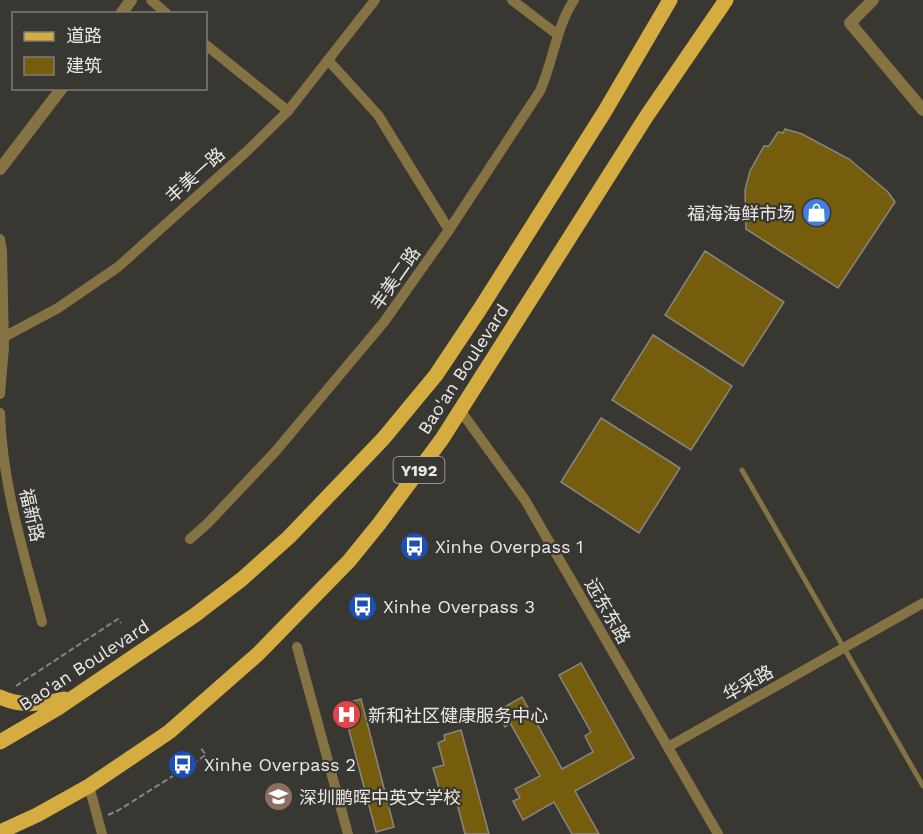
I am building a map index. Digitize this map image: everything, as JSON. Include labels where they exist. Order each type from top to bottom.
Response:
[{"type":"main road","name":"Bao'an Boulevard","points":[[0,742],[73,698],[195,615],[242,579],[289,537],[383,439],[436,375],[474,318],[605,111],[670,0]]},
{"type":"main road","name":"Bao'an Boulevard","points":[[0,832],[45,811],[89,786],[169,732],[258,654],[316,596],[379,524],[442,439],[646,117],[726,0]]},
{"type":"main road","points":[[0,697],[23,705],[73,698]]},
{"type":"street","points":[[151,0],[165,12]]},
{"type":"street","name":"丰美一路","points":[[4,337],[58,308],[118,267],[245,153],[288,111],[375,0]]},
{"type":"street","points":[[512,0],[558,35]]},
{"type":"street","name":"丰美二路","points":[[190,539],[208,524],[275,453],[384,322],[449,230],[540,91],[549,70],[558,35],[574,0]]},
{"type":"street","points":[[873,0],[850,24],[923,110]]},
{"type":"street","points":[[207,46],[288,111]]},
{"type":"street","points":[[328,60],[378,115],[449,230]]},
{"type":"street","points":[[0,169],[60,90]]},
{"type":"street","points":[[0,239],[4,337],[0,394]]},
{"type":"street","name":"远东东路","points":[[460,410],[525,500],[718,834]]},
{"type":"street","name":"福新路","points":[[0,413],[3,456],[14,515],[42,622]]},
{"type":"street","name":"华采路","points":[[668,747],[923,603]]},
{"type":"street","points":[[297,647],[348,834]]},
{"type":"street","points":[[89,786],[102,834]]},
{"type":"lane","points":[[742,470],[923,786]]},
{"type":"path","points":[[16,686],[118,619],[121,623]]},
{"type":"path","points":[[108,815],[206,755],[200,747]]},
{"type":"building","name":"福海海鲜市场","points":[[785,129],[802,134],[849,159],[888,192],[895,202],[838,288],[746,229],[745,190],[750,171],[764,146],[769,146],[778,132],[783,133]]},
{"type":"building","points":[[705,251],[784,302],[743,366],[665,315]]},
{"type":"building","points":[[653,335],[732,386],[691,450],[612,400]]},
{"type":"building","points":[[601,418],[680,468],[639,533],[561,482]]},
{"type":"building","points":[[581,663],[634,758],[575,791],[599,834],[572,834],[554,802],[523,820],[513,801],[520,798],[515,789],[540,776],[510,723],[505,727],[496,712],[522,697],[562,769],[593,752],[585,736],[591,732],[559,675]]},
{"type":"building","points":[[361,699],[394,827],[376,832],[342,704]]},
{"type":"building","points":[[461,730],[489,834],[465,834],[454,792],[441,795],[433,768],[444,765],[438,743],[445,740],[444,735]]},
{"type":"place","name":"福海海鲜市场","points":[[816,213]]},
{"type":"place","name":"Xinhe Overpass 1","points":[[414,546]]},
{"type":"place","name":"Xinhe Overpass 3","points":[[362,606]]},
{"type":"place","name":"新和社区健康服务中心","points":[[347,715]]},
{"type":"place","name":"Xinhe Overpass 2","points":[[183,764]]},
{"type":"place","name":"深圳鹏晖中英文学校","points":[[278,797]]}]
